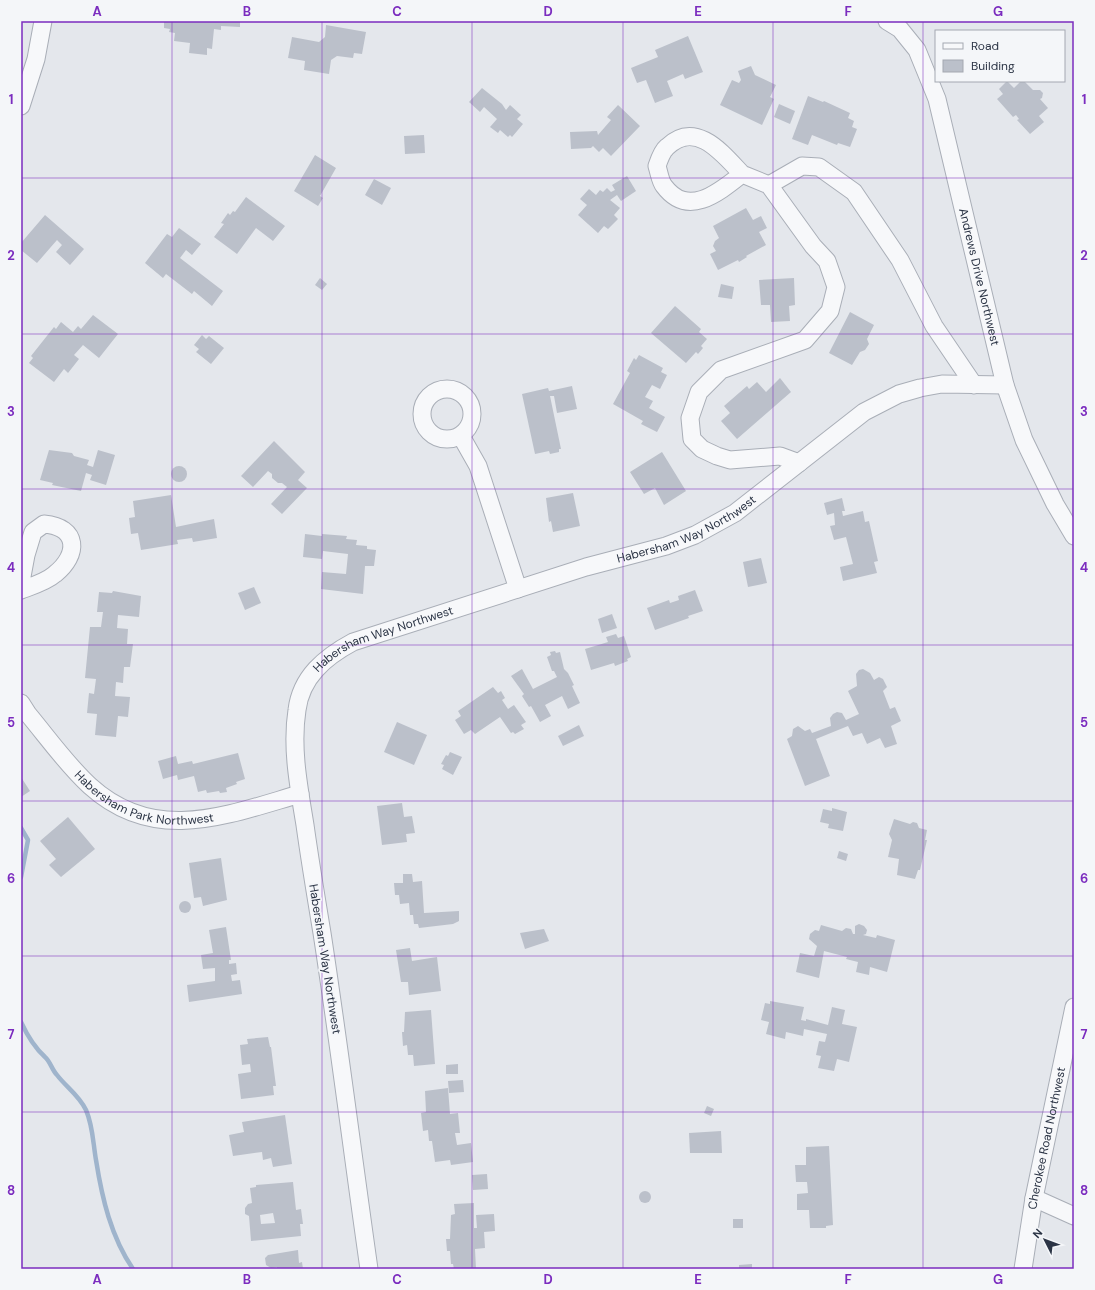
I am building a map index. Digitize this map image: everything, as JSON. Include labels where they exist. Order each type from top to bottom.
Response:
[{"type":"street","points":[[21,106],[36,59],[43,21]]},
{"type":"street","name":"Andrews Drive Northwest","points":[[899,24],[917,50],[937,99],[1005,385],[1024,440],[1074,536]]},
{"type":"street","points":[[742,174],[720,192],[697,202],[678,200],[663,185],[657,166],[666,147],[683,136],[701,138],[720,151],[742,174],[769,185],[813,246],[827,261],[836,287],[830,311],[805,340],[721,370],[699,392],[690,418],[692,439],[702,449],[730,460],[780,456],[799,463]]},
{"type":"street","points":[[769,185],[802,166],[819,168],[854,192],[900,260],[934,326],[974,384]]},
{"type":"street","name":"Habersham Way Northwest","points":[[369,1269],[332,998],[300,794],[296,747],[297,710],[305,684],[324,660],[353,642],[586,567],[666,546],[695,535],[735,512],[864,412],[887,399],[920,388],[942,384],[1005,385]]},
{"type":"street","points":[[461,436],[478,466],[518,589]]},
{"type":"street","points":[[21,582],[26,554],[33,532],[44,524],[56,525],[68,533],[72,547],[68,561],[54,575],[21,590]]},
{"type":"street","name":"Habersham Park Northwest","points":[[21,703],[28,714],[90,786],[123,808],[144,816],[165,820],[187,821],[219,817],[300,794]]},
{"type":"street","name":"Cherokee Road Northwest","points":[[1023,1269],[1034,1198],[1074,1007]]},
{"type":"street","points":[[1034,1198],[1074,1216]]},
{"type":"building","points":[[164,21],[240,21],[240,27],[221,26],[221,30],[214,29],[212,49],[207,48],[207,55],[189,53],[190,43],[174,41],[175,33],[169,32],[170,29],[164,28]]},
{"type":"building","points":[[326,25],[366,32],[362,54],[354,53],[353,58],[337,56],[331,60],[329,74],[304,70],[305,61],[288,58],[292,37],[319,42],[325,37]]},
{"type":"building","points":[[688,36],[703,72],[685,79],[683,74],[667,81],[673,96],[655,103],[646,80],[637,83],[631,68],[658,57],[655,50]]},
{"type":"building","points":[[751,66],[755,75],[776,85],[770,97],[774,99],[762,125],[720,105],[732,80],[739,83],[741,80],[738,71]]},
{"type":"building","points":[[1006,82],[1014,88],[1020,82],[1025,82],[1033,90],[1040,90],[1043,93],[1042,98],[1040,99],[1048,108],[1039,116],[1044,122],[1030,134],[1017,120],[1019,119],[1016,115],[1013,117],[997,99],[1003,94],[999,89]]},
{"type":"building","points":[[482,88],[502,104],[506,110],[510,105],[521,115],[517,119],[523,124],[512,137],[510,135],[508,137],[500,130],[498,133],[490,127],[497,119],[484,107],[480,112],[469,102]]},
{"type":"building","points":[[808,96],[823,102],[824,101],[850,113],[848,118],[854,121],[852,127],[857,129],[850,147],[838,143],[837,145],[812,135],[808,145],[792,139]]},
{"type":"building","points":[[779,104],[795,111],[790,124],[774,117]]},
{"type":"building","points":[[618,105],[640,126],[611,156],[603,148],[599,152],[593,146],[591,148],[571,149],[570,132],[597,131],[598,135],[611,120],[607,117]]},
{"type":"building","points":[[424,135],[425,153],[405,154],[404,136]]},
{"type":"building","points":[[315,155],[336,168],[320,196],[323,198],[318,206],[294,191]]},
{"type":"building","points":[[627,176],[636,191],[621,201],[617,195],[610,200],[620,208],[614,215],[618,219],[608,229],[604,226],[598,233],[578,215],[587,205],[580,199],[589,189],[596,195],[600,190],[603,192],[607,188],[611,192],[615,190],[612,185]]},
{"type":"building","points":[[374,179],[391,188],[382,205],[365,195]]},
{"type":"building","points":[[246,197],[285,226],[273,241],[256,228],[237,254],[214,237],[224,224],[221,223],[228,213],[230,215],[233,211],[235,212]]},
{"type":"building","points":[[746,208],[753,220],[761,216],[767,228],[759,232],[766,245],[746,256],[747,257],[739,262],[738,260],[718,270],[710,254],[716,251],[713,246],[715,241],[719,238],[713,226]]},
{"type":"building","points":[[45,215],[84,249],[70,265],[56,252],[62,245],[57,240],[37,263],[21,250],[21,243]]},
{"type":"building","points":[[179,228],[201,244],[192,255],[186,250],[180,258],[223,291],[212,306],[194,291],[192,294],[166,274],[163,278],[145,263],[167,234],[172,237]]},
{"type":"building","points":[[320,278],[327,284],[322,290],[315,285]]},
{"type":"building","points":[[794,278],[795,305],[789,306],[790,321],[771,322],[770,305],[761,305],[759,280]]},
{"type":"building","points":[[721,284],[734,287],[732,299],[718,297]]},
{"type":"building","points":[[675,306],[701,329],[699,332],[707,339],[701,346],[703,348],[698,354],[696,352],[686,363],[651,333]]},
{"type":"building","points":[[850,312],[874,325],[867,339],[869,344],[865,350],[860,352],[852,365],[829,353]]},
{"type":"building","points":[[93,315],[118,334],[99,358],[83,345],[74,355],[79,359],[68,373],[64,369],[54,382],[29,363],[33,358],[31,356],[54,327],[56,329],[61,322],[73,332],[78,326],[81,329]]},
{"type":"building","points":[[202,335],[206,339],[209,336],[224,348],[211,364],[196,352],[199,349],[194,345]]},
{"type":"building","points":[[639,355],[663,368],[661,372],[667,375],[660,389],[652,385],[645,397],[653,401],[649,408],[665,417],[657,432],[641,424],[643,421],[613,404],[630,373],[627,371],[634,358],[636,360]]},
{"type":"building","points":[[780,378],[791,392],[737,439],[721,421],[730,413],[724,406],[747,386],[749,389],[757,382],[766,392]]},
{"type":"building","points":[[572,386],[577,409],[557,413],[554,396],[550,396],[561,449],[559,449],[559,452],[550,454],[549,451],[535,454],[522,394],[548,388],[549,391]]},
{"type":"building","points":[[274,441],[305,472],[298,480],[307,488],[282,514],[271,504],[287,487],[282,483],[278,483],[272,478],[272,474],[268,471],[253,487],[241,476]]},
{"type":"building","points":[[49,450],[72,453],[74,456],[89,460],[87,465],[93,467],[98,450],[115,455],[106,485],[90,480],[92,475],[86,473],[81,491],[52,485],[53,483],[40,480]]},
{"type":"building","points":[[662,452],[686,491],[664,505],[655,488],[644,494],[630,472]]},
{"type":"building","points":[[179,466],[185,468],[187,474],[185,480],[179,482],[173,480],[171,474],[173,468]]},
{"type":"building","points":[[573,493],[580,526],[553,532],[551,521],[549,522],[546,498]]},
{"type":"building","points":[[171,495],[176,527],[214,519],[217,538],[193,542],[192,538],[177,540],[178,544],[141,550],[138,533],[131,534],[129,518],[135,517],[133,501]]},
{"type":"building","points":[[842,498],[845,511],[842,511],[843,516],[863,511],[865,522],[869,521],[878,561],[874,562],[877,573],[843,581],[840,567],[853,564],[846,537],[834,540],[830,526],[835,525],[834,513],[827,515],[824,503]]},
{"type":"building","points":[[305,534],[347,536],[346,539],[357,540],[356,545],[367,546],[367,549],[376,550],[374,566],[365,566],[363,594],[321,589],[322,572],[346,574],[348,554],[323,551],[322,559],[303,557]]},
{"type":"building","points":[[761,558],[767,583],[748,587],[743,562]]},
{"type":"building","points":[[254,587],[261,603],[245,610],[238,593]]},
{"type":"building","points":[[695,590],[703,611],[688,616],[689,618],[655,630],[647,608],[669,600],[670,603],[679,600],[678,596]]},
{"type":"building","points":[[113,591],[141,596],[139,617],[118,615],[117,628],[128,629],[127,644],[133,644],[130,667],[124,667],[123,683],[116,682],[115,696],[130,697],[128,717],[118,716],[116,737],[95,735],[97,714],[87,713],[89,693],[94,694],[96,679],[85,678],[90,627],[101,627],[103,612],[97,612],[99,592],[112,593]]},
{"type":"building","points":[[612,614],[617,628],[602,633],[598,619]]},
{"type":"building","points":[[616,634],[618,638],[624,636],[631,657],[627,659],[628,661],[615,666],[614,663],[591,670],[585,649],[608,642],[606,637]]},
{"type":"building","points":[[555,651],[556,653],[560,652],[564,669],[568,673],[574,685],[572,686],[580,703],[568,709],[562,696],[545,705],[551,716],[540,722],[531,706],[529,707],[522,696],[524,694],[511,676],[522,669],[533,689],[557,677],[554,671],[552,671],[547,657],[551,655],[550,652]]},
{"type":"building","points":[[863,669],[870,673],[874,680],[879,677],[883,679],[887,687],[883,691],[890,709],[895,707],[901,721],[891,726],[897,744],[885,748],[880,738],[867,744],[862,733],[853,736],[848,726],[816,739],[830,776],[805,786],[787,739],[792,736],[793,729],[798,726],[805,731],[810,729],[812,733],[831,726],[830,718],[837,712],[842,713],[846,720],[859,714],[848,691],[857,686],[856,674],[859,670]]},
{"type":"building","points":[[493,687],[498,693],[501,691],[505,698],[502,700],[508,709],[514,705],[526,722],[521,725],[524,729],[515,734],[513,732],[511,733],[500,717],[475,734],[471,730],[464,734],[455,720],[461,716],[458,711]]},
{"type":"building","points":[[397,722],[427,735],[414,765],[384,752]]},
{"type":"building","points":[[579,725],[584,736],[563,746],[558,736]]},
{"type":"building","points":[[450,752],[462,757],[453,775],[442,769],[444,765],[441,764],[446,755],[448,756]]},
{"type":"building","points":[[238,753],[245,779],[226,788],[227,792],[220,793],[219,791],[207,793],[206,790],[198,792],[194,776],[178,780],[177,775],[163,779],[158,761],[176,756],[178,764],[192,761],[193,764]]},
{"type":"building","points":[[21,777],[30,791],[21,797]]},
{"type":"building","points":[[402,803],[404,817],[412,816],[415,833],[406,834],[407,842],[382,845],[377,806]]},
{"type":"building","points":[[832,808],[847,812],[843,831],[828,828],[829,824],[820,822],[823,809],[832,811]]},
{"type":"building","points":[[68,817],[95,849],[61,877],[49,865],[56,859],[40,841]]},
{"type":"building","points":[[894,819],[910,824],[913,822],[917,823],[919,828],[927,830],[925,840],[927,840],[920,870],[918,870],[915,879],[897,875],[899,859],[888,857],[892,840],[889,834]]},
{"type":"building","points":[[839,851],[848,854],[846,861],[837,858]]},
{"type":"building","points":[[221,858],[227,900],[203,906],[201,897],[194,898],[189,863]]},
{"type":"building","points":[[403,874],[412,874],[413,882],[422,881],[424,913],[459,911],[459,921],[453,924],[419,928],[418,924],[414,924],[413,915],[410,915],[409,903],[400,904],[399,895],[395,895],[394,883],[403,883]]},
{"type":"building","points":[[187,901],[190,902],[190,912],[183,913],[180,912],[179,905],[180,902]]},
{"type":"building","points":[[859,924],[864,926],[867,930],[866,934],[863,935],[876,938],[877,935],[895,940],[887,972],[870,967],[869,975],[856,972],[858,962],[846,959],[847,957],[824,951],[819,978],[796,972],[800,953],[814,956],[817,946],[809,939],[810,934],[815,930],[819,931],[821,925],[842,931],[846,928],[851,929],[853,934],[855,934],[855,926]]},
{"type":"building","points":[[226,927],[231,960],[229,960],[229,964],[236,963],[237,974],[231,975],[232,981],[240,980],[242,994],[189,1002],[187,985],[215,981],[215,968],[203,969],[201,955],[213,953],[209,930]]},
{"type":"building","points":[[544,929],[549,941],[525,949],[520,933]]},
{"type":"building","points":[[410,948],[412,961],[437,957],[441,991],[409,995],[408,982],[401,982],[396,950]]},
{"type":"building","points":[[770,1001],[804,1007],[801,1020],[806,1021],[806,1019],[828,1025],[832,1007],[845,1010],[842,1024],[857,1027],[849,1062],[837,1059],[834,1071],[818,1068],[821,1056],[816,1055],[819,1041],[825,1042],[827,1034],[804,1029],[803,1036],[786,1032],[785,1039],[766,1034],[769,1022],[761,1020],[765,1003],[770,1004]]},
{"type":"building","points":[[431,1010],[435,1064],[414,1066],[413,1055],[408,1055],[407,1045],[403,1046],[402,1032],[404,1032],[405,1012]]},
{"type":"building","points":[[268,1037],[271,1047],[276,1086],[273,1086],[274,1095],[241,1099],[238,1074],[251,1072],[250,1064],[242,1065],[240,1045],[248,1044],[247,1039]]},
{"type":"building","points":[[458,1064],[458,1074],[446,1074],[446,1065]]},
{"type":"building","points":[[463,1080],[464,1092],[449,1093],[448,1081]]},
{"type":"building","points":[[448,1088],[450,1114],[458,1113],[460,1133],[455,1133],[457,1145],[471,1143],[473,1162],[451,1165],[450,1160],[435,1162],[432,1141],[429,1141],[428,1130],[423,1131],[421,1113],[426,1112],[425,1091]]},
{"type":"building","points":[[707,1106],[714,1109],[711,1116],[704,1113]]},
{"type":"building","points":[[285,1115],[292,1164],[273,1167],[271,1158],[263,1160],[262,1152],[233,1156],[229,1135],[244,1132],[242,1122]]},
{"type":"building","points":[[721,1131],[722,1153],[690,1153],[689,1133]]},
{"type":"building","points":[[829,1146],[833,1225],[826,1226],[826,1228],[810,1228],[809,1210],[797,1210],[797,1194],[808,1193],[807,1182],[796,1182],[795,1165],[806,1165],[806,1147]]},
{"type":"building","points":[[487,1174],[488,1189],[473,1190],[472,1175]]},
{"type":"building","points":[[293,1182],[296,1210],[301,1209],[303,1224],[300,1224],[301,1236],[251,1241],[249,1216],[245,1214],[245,1208],[248,1204],[252,1203],[250,1188],[256,1187],[256,1185]],"holes":[[[273,1213],[275,1223],[261,1224],[260,1215]]]},
{"type":"building","points":[[645,1191],[649,1193],[651,1197],[649,1201],[645,1203],[641,1201],[639,1197],[641,1193]]},
{"type":"building","points":[[474,1203],[474,1228],[477,1228],[476,1215],[494,1214],[495,1231],[484,1232],[485,1248],[475,1249],[476,1269],[454,1269],[453,1264],[451,1264],[450,1251],[447,1251],[446,1239],[450,1239],[451,1215],[455,1214],[454,1204]]},
{"type":"building","points":[[733,1219],[743,1219],[743,1228],[733,1228]]},
{"type":"building","points":[[298,1250],[299,1263],[302,1262],[303,1269],[277,1269],[277,1267],[271,1268],[266,1265],[265,1258],[268,1255]]},
{"type":"building","points":[[752,1264],[752,1269],[739,1269],[739,1265]]},
{"type":"waterway","points":[[21,828],[28,840],[21,877]]},
{"type":"waterway","points":[[21,1022],[34,1045],[47,1059],[55,1073],[76,1095],[86,1110],[91,1128],[98,1174],[108,1217],[125,1257],[133,1269]]}]
